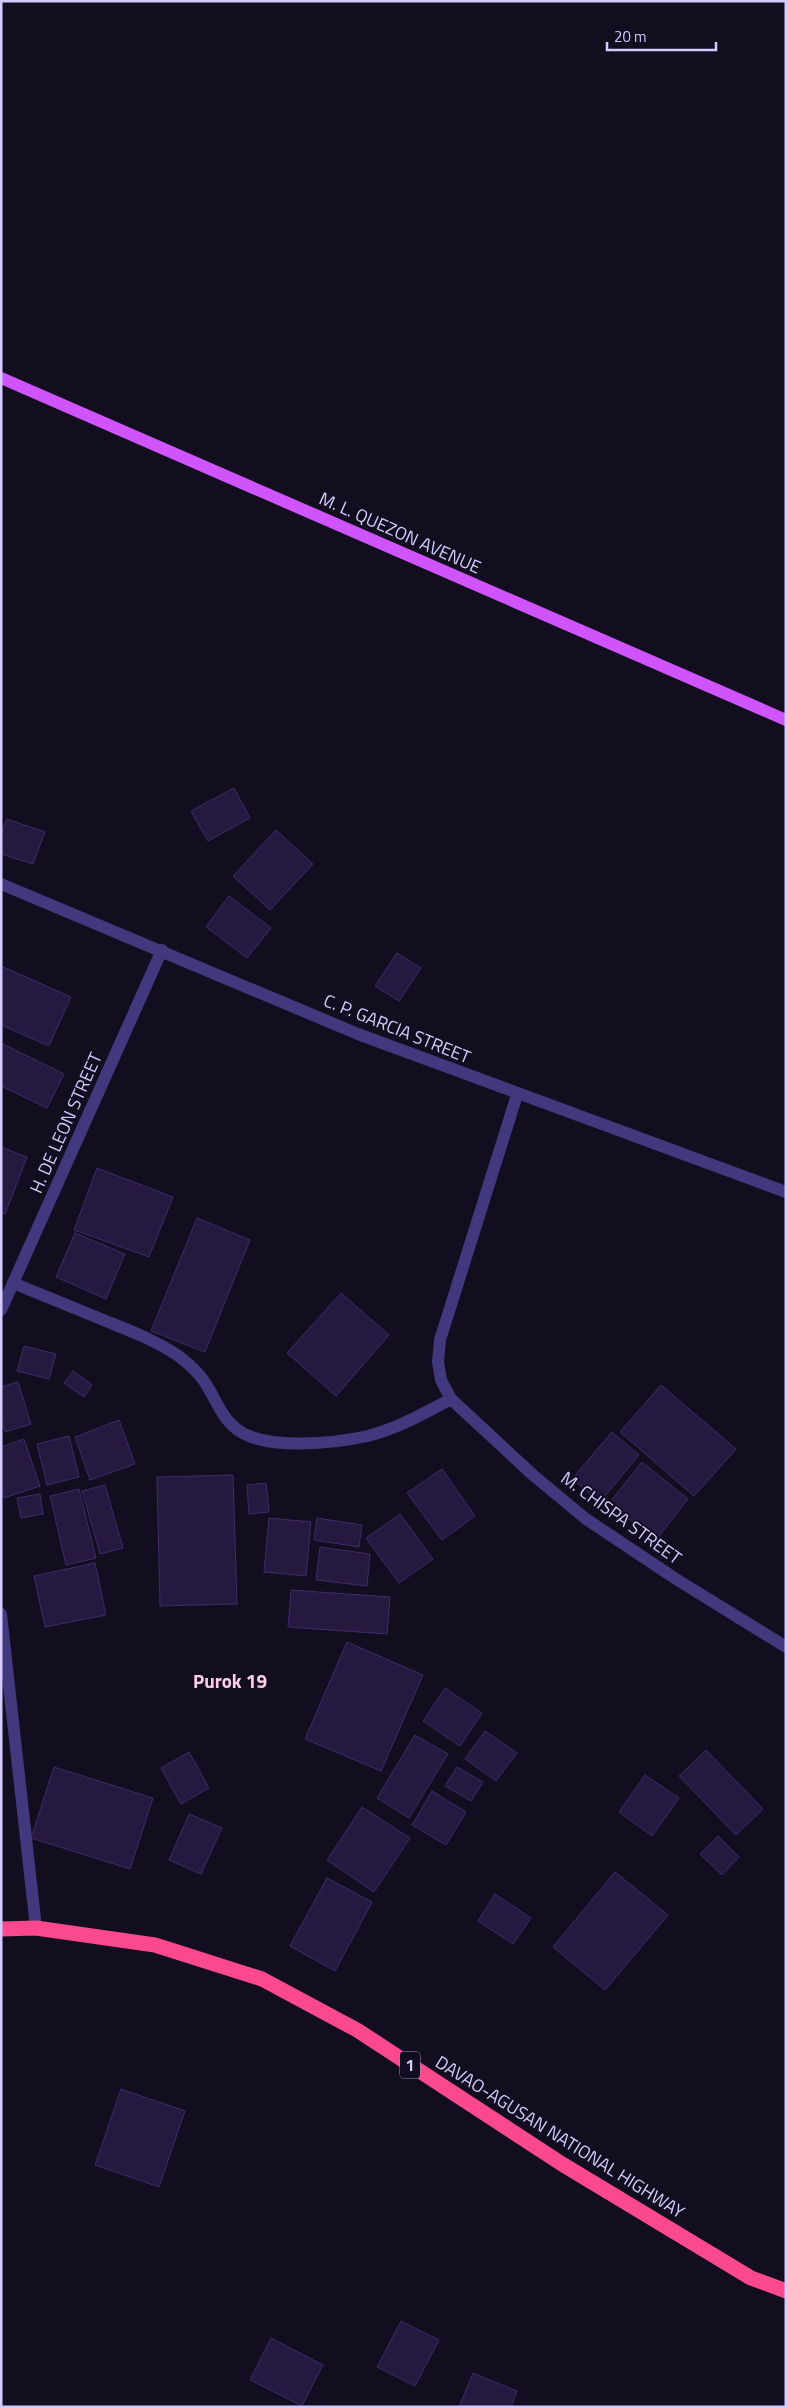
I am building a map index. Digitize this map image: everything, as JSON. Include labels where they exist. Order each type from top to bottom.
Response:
[{"type":"highway","name":"DAVAO-AGUSAN NATIONAL HIGHWAY","points":[[1,1929],[36,1928],[155,1944],[262,1979],[357,2030],[562,2164],[751,2278],[786,2291]]},
{"type":"main road","name":"M. L. QUEZON AVENUE","points":[[1,378],[786,720]]},
{"type":"street","name":"C. P. GARCIA STREET","points":[[1,884],[162,950],[358,1034],[517,1095],[786,1192]]},
{"type":"street","name":"H. DE LEON STREET","points":[[1,1310],[162,950]]},
{"type":"street","points":[[13,1282],[146,1338],[178,1356],[195,1369],[230,1423],[239,1431],[255,1438],[282,1443],[314,1443],[368,1436],[408,1422],[451,1399],[441,1380],[438,1362],[440,1340],[517,1095]]},
{"type":"street","name":"M. CHISPA STREET","points":[[451,1399],[533,1475],[586,1519],[676,1579],[786,1647]]},
{"type":"street","points":[[1,1614],[36,1928]]},
{"type":"building","points":[[234,788],[250,818],[208,841],[191,811]]},
{"type":"building","points":[[7,819],[45,832],[33,864],[1,854],[1,834]]},
{"type":"building","points":[[276,830],[313,864],[270,910],[233,876]]},
{"type":"building","points":[[229,896],[271,928],[247,958],[206,927]]},
{"type":"building","points":[[397,953],[421,968],[399,1001],[375,986]]},
{"type":"building","points":[[1,966],[71,997],[49,1046],[1,1025]]},
{"type":"building","points":[[1,1043],[64,1074],[47,1108],[1,1086]]},
{"type":"building","points":[[1,1147],[27,1157],[5,1214],[1,1213]]},
{"type":"building","points":[[97,1168],[173,1197],[149,1257],[74,1230]]},
{"type":"building","points":[[197,1218],[250,1240],[205,1352],[151,1331]]},
{"type":"building","points":[[75,1233],[125,1254],[106,1299],[56,1277]]},
{"type":"building","points":[[341,1293],[389,1335],[336,1396],[287,1353]]},
{"type":"building","points":[[24,1346],[56,1354],[49,1379],[17,1371]]},
{"type":"building","points":[[73,1371],[92,1385],[84,1397],[64,1383]]},
{"type":"building","points":[[18,1382],[31,1424],[5,1432],[1,1419],[1,1387]]},
{"type":"building","points":[[661,1385],[736,1449],[694,1496],[620,1432]]},
{"type":"building","points":[[119,1420],[135,1464],[90,1480],[75,1437]]},
{"type":"building","points":[[612,1432],[639,1455],[600,1502],[572,1479]]},
{"type":"building","points":[[69,1436],[79,1477],[47,1485],[37,1444]]},
{"type":"building","points":[[24,1439],[40,1486],[4,1498],[1,1490],[1,1447]]},
{"type":"building","points":[[642,1462],[688,1499],[656,1540],[609,1503]]},
{"type":"building","points":[[442,1469],[475,1516],[442,1540],[407,1493]]},
{"type":"building","points":[[233,1475],[237,1604],[160,1606],[157,1477]]},
{"type":"building","points":[[266,1483],[269,1512],[249,1514],[247,1485]]},
{"type":"building","points":[[105,1485],[123,1548],[100,1554],[82,1491]]},
{"type":"building","points":[[79,1489],[96,1558],[66,1565],[50,1496]]},
{"type":"building","points":[[40,1494],[43,1514],[21,1518],[17,1498]]},
{"type":"building","points":[[400,1514],[433,1559],[399,1583],[366,1538]]},
{"type":"building","points":[[269,1518],[311,1522],[306,1576],[264,1572]]},
{"type":"building","points":[[317,1518],[362,1525],[359,1547],[314,1540]]},
{"type":"building","points":[[320,1547],[370,1554],[367,1586],[316,1580]]},
{"type":"building","points":[[95,1563],[106,1615],[45,1627],[34,1576]]},
{"type":"building","points":[[291,1590],[390,1597],[387,1634],[288,1627]]},
{"type":"building","points":[[347,1642],[423,1675],[381,1771],[305,1739]]},
{"type":"building","points":[[445,1688],[482,1713],[460,1746],[423,1721]]},
{"type":"building","points":[[485,1731],[517,1753],[496,1781],[465,1759]]},
{"type":"building","points":[[415,1735],[448,1754],[409,1818],[377,1798]]},
{"type":"building","points":[[706,1750],[763,1809],[736,1835],[679,1776]]},
{"type":"building","points":[[189,1752],[209,1788],[181,1804],[161,1768]]},
{"type":"building","points":[[54,1767],[153,1798],[130,1869],[31,1838]]},
{"type":"building","points":[[457,1767],[483,1782],[471,1801],[445,1786]]},
{"type":"building","points":[[645,1775],[679,1798],[652,1836],[619,1812]]},
{"type":"building","points":[[432,1791],[466,1812],[446,1845],[412,1825]]},
{"type":"building","points":[[362,1807],[410,1838],[374,1892],[327,1860]]},
{"type":"building","points":[[189,1814],[222,1828],[201,1874],[169,1860]]},
{"type":"building","points":[[718,1836],[739,1857],[722,1875],[700,1854]]},
{"type":"building","points":[[615,1872],[668,1915],[605,1990],[553,1947]]},
{"type":"building","points":[[327,1878],[372,1902],[335,1971],[290,1946]]},
{"type":"building","points":[[495,1894],[531,1918],[513,1944],[478,1921]]},
{"type":"building","points":[[121,2089],[185,2111],[159,2187],[95,2165]]},
{"type":"building","points":[[401,2321],[439,2340],[415,2386],[377,2367]]},
{"type":"building","points":[[271,2338],[323,2365],[302,2406],[250,2380]]},
{"type":"building","points":[[473,2373],[517,2391],[511,2407],[459,2407]]},
{"type":"district","name":"Purok 19","points":[[230,1681]]}]
